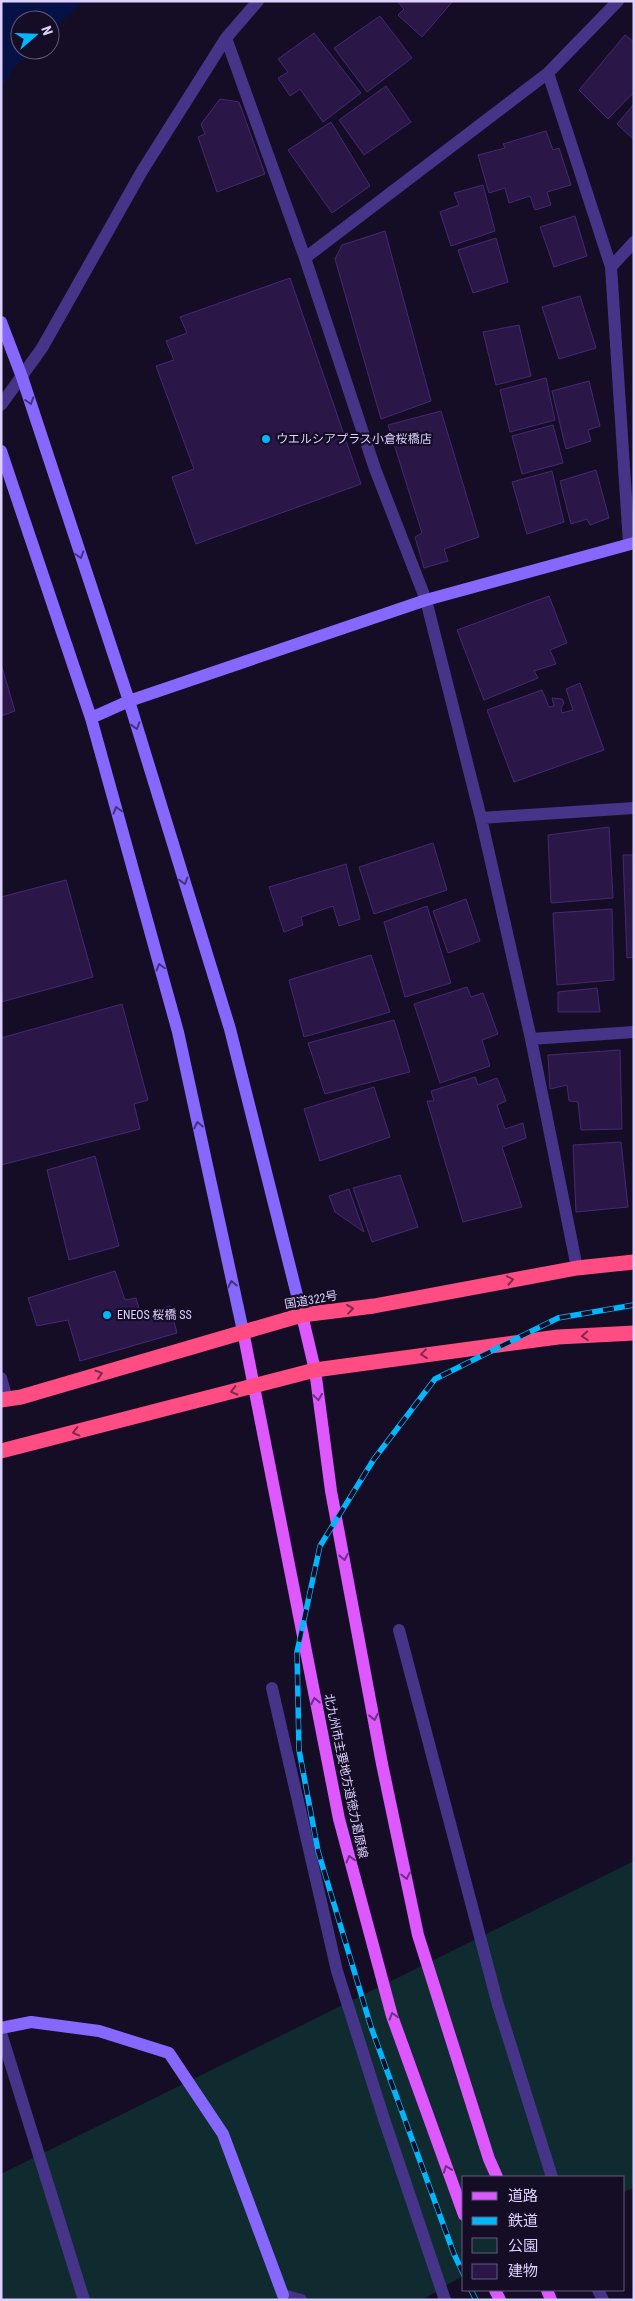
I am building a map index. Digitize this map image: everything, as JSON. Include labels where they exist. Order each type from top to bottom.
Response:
[{"type":"highway","name":"国道322号","points":[[4,1399],[20,1398],[302,1315],[374,1306],[577,1268],[634,1262]]},
{"type":"highway","points":[[1,1451],[315,1370],[558,1337],[634,1332]]},
{"type":"main road","points":[[302,1315],[315,1370],[331,1491],[382,1764],[418,1935],[489,2159],[497,2176]]},
{"type":"main road","name":"北九州市主要地方道徳力葛原線","points":[[243,1332],[339,1819],[392,2016],[462,2209]]},
{"type":"street","points":[[1,405],[42,348],[142,171],[226,38],[258,1]]},
{"type":"street","points":[[305,258],[548,73],[618,1]]},
{"type":"street","points":[[226,38],[305,258],[375,468],[426,600],[481,818],[531,1039],[577,1268]]},
{"type":"street","points":[[91,718],[129,702],[426,600],[631,544],[610,267],[548,73]]},
{"type":"street","points":[[610,267],[634,242]]},
{"type":"street","points":[[1,322],[22,377],[129,702],[230,1029],[302,1315]]},
{"type":"street","points":[[1,452],[91,718],[178,1032],[243,1332]]},
{"type":"street","points":[[481,818],[634,808]]},
{"type":"street","points":[[531,1039],[634,1032]]},
{"type":"street","points":[[1,1378],[4,1399]]},
{"type":"street","points":[[399,1630],[498,2005],[552,2176]]},
{"type":"street","points":[[272,1688],[338,1971],[384,2118],[445,2300]]},
{"type":"street","points":[[1,2028],[31,2022],[98,2031],[169,2053],[223,2134],[283,2295],[301,2300]]},
{"type":"street","points":[[1,2033],[84,2300]]},
{"type":"green space","points":[[634,1861],[634,2188],[625,2192],[625,2176],[462,2176],[462,2276],[422,2300],[1,2300],[1,2174]]},
{"type":"shaded area","points":[[1,1],[83,1],[60,23],[60,10],[10,10],[10,60],[21,60],[14,67],[1,89]]},
{"type":"building","points":[[397,1],[453,1],[422,37],[398,15],[404,9]]},
{"type":"building","points":[[380,16],[412,58],[367,92],[334,48]]},
{"type":"building","points":[[314,33],[361,93],[323,122],[300,89],[290,96],[278,78],[288,72],[278,59]]},
{"type":"building","points":[[625,35],[634,42],[634,92],[608,119],[579,90]]},
{"type":"building","points":[[386,86],[411,122],[364,155],[339,120]]},
{"type":"building","points":[[220,99],[239,102],[265,174],[217,192],[198,137],[205,134],[201,124]]},
{"type":"building","points":[[634,104],[634,140],[617,124]]},
{"type":"building","points":[[331,122],[370,186],[332,213],[288,150]]},
{"type":"building","points":[[546,131],[553,150],[559,148],[571,185],[547,192],[551,205],[535,210],[530,196],[509,203],[505,188],[489,193],[478,155],[505,148],[503,144]]},
{"type":"building","points":[[483,185],[495,231],[451,246],[440,212],[459,205],[454,193]]},
{"type":"building","points":[[575,216],[587,256],[554,267],[540,227]]},
{"type":"building","points":[[385,231],[431,401],[381,419],[335,259],[342,245]]},
{"type":"building","points":[[496,238],[508,282],[473,293],[458,250]]},
{"type":"building","points":[[290,278],[361,484],[196,544],[172,477],[194,469],[156,366],[174,360],[166,341],[187,333],[180,317]]},
{"type":"building","points":[[580,296],[596,348],[559,359],[542,307]]},
{"type":"building","points":[[519,325],[531,376],[496,385],[483,332]]},
{"type":"building","points":[[546,378],[555,420],[510,432],[500,390]]},
{"type":"building","points":[[589,381],[600,426],[588,430],[591,441],[566,449],[552,391]]},
{"type":"building","points":[[441,411],[479,537],[444,549],[448,561],[424,568],[415,537],[422,533],[388,425]]},
{"type":"building","points":[[553,425],[563,463],[522,474],[512,436]]},
{"type":"building","points":[[596,470],[609,518],[590,525],[587,519],[571,524],[560,481]]},
{"type":"building","points":[[552,471],[564,522],[527,534],[512,482]]},
{"type":"building","points":[[549,596],[567,643],[550,650],[556,664],[534,671],[538,678],[484,700],[457,630]]},
{"type":"building","points":[[1,664],[15,711],[1,716]]},
{"type":"building","points":[[580,683],[604,750],[514,782],[487,710],[542,690],[549,707],[554,706],[552,698],[562,699],[564,703],[561,708],[562,713],[573,710],[566,689]]},
{"type":"building","points":[[609,827],[613,898],[551,903],[548,835]]},
{"type":"building","points":[[433,843],[447,890],[374,914],[359,867]]},
{"type":"building","points":[[623,855],[634,855],[634,957],[627,958]]},
{"type":"building","points":[[346,864],[360,919],[339,926],[333,906],[301,917],[303,925],[284,932],[269,887]]},
{"type":"building","points":[[66,880],[93,977],[1,1002],[1,897]]},
{"type":"building","points":[[466,899],[480,941],[448,953],[433,911]]},
{"type":"building","points":[[427,906],[451,983],[405,997],[384,922]]},
{"type":"building","points":[[612,909],[614,980],[557,985],[553,913]]},
{"type":"building","points":[[371,955],[390,1012],[304,1037],[289,980]]},
{"type":"building","points":[[467,987],[471,997],[483,993],[498,1034],[482,1040],[490,1066],[440,1083],[414,1004]]},
{"type":"building","points":[[597,988],[600,1012],[558,1012],[558,992]]},
{"type":"building","points":[[122,1004],[148,1100],[134,1104],[140,1129],[1,1165],[1,1038]]},
{"type":"building","points":[[394,1020],[410,1072],[325,1094],[308,1043]]},
{"type":"building","points":[[620,1050],[622,1129],[581,1130],[578,1102],[569,1101],[567,1085],[550,1089],[548,1055]]},
{"type":"building","points":[[475,1077],[478,1085],[497,1078],[506,1101],[497,1105],[505,1129],[523,1123],[526,1138],[502,1147],[522,1207],[463,1222],[427,1101],[434,1101],[431,1091]]},
{"type":"building","points":[[374,1087],[390,1137],[320,1161],[304,1109]]},
{"type":"building","points":[[621,1142],[628,1207],[576,1212],[573,1145]]},
{"type":"building","points":[[95,1156],[119,1246],[69,1260],[47,1170]]},
{"type":"building","points":[[400,1175],[418,1227],[372,1242],[353,1188]]},
{"type":"building","points":[[349,1189],[364,1232],[335,1212],[329,1196]]},
{"type":"building","points":[[115,1271],[125,1300],[136,1298],[141,1315],[170,1306],[177,1333],[80,1361],[68,1320],[37,1326],[28,1298]]},
{"type":"railway","points":[[462,2271],[454,2254],[371,2027],[318,1851],[299,1750],[297,1652],[320,1546],[374,1459],[435,1379],[558,1318],[634,1305]]},
{"type":"railway","points":[[472,2291],[476,2300]]},
{"type":"place","name":"ウエルシアプラス小倉桜橋店","points":[[266,439]]},
{"type":"place","name":"ENEOS 桜橋 SS","points":[[107,1315]]}]
